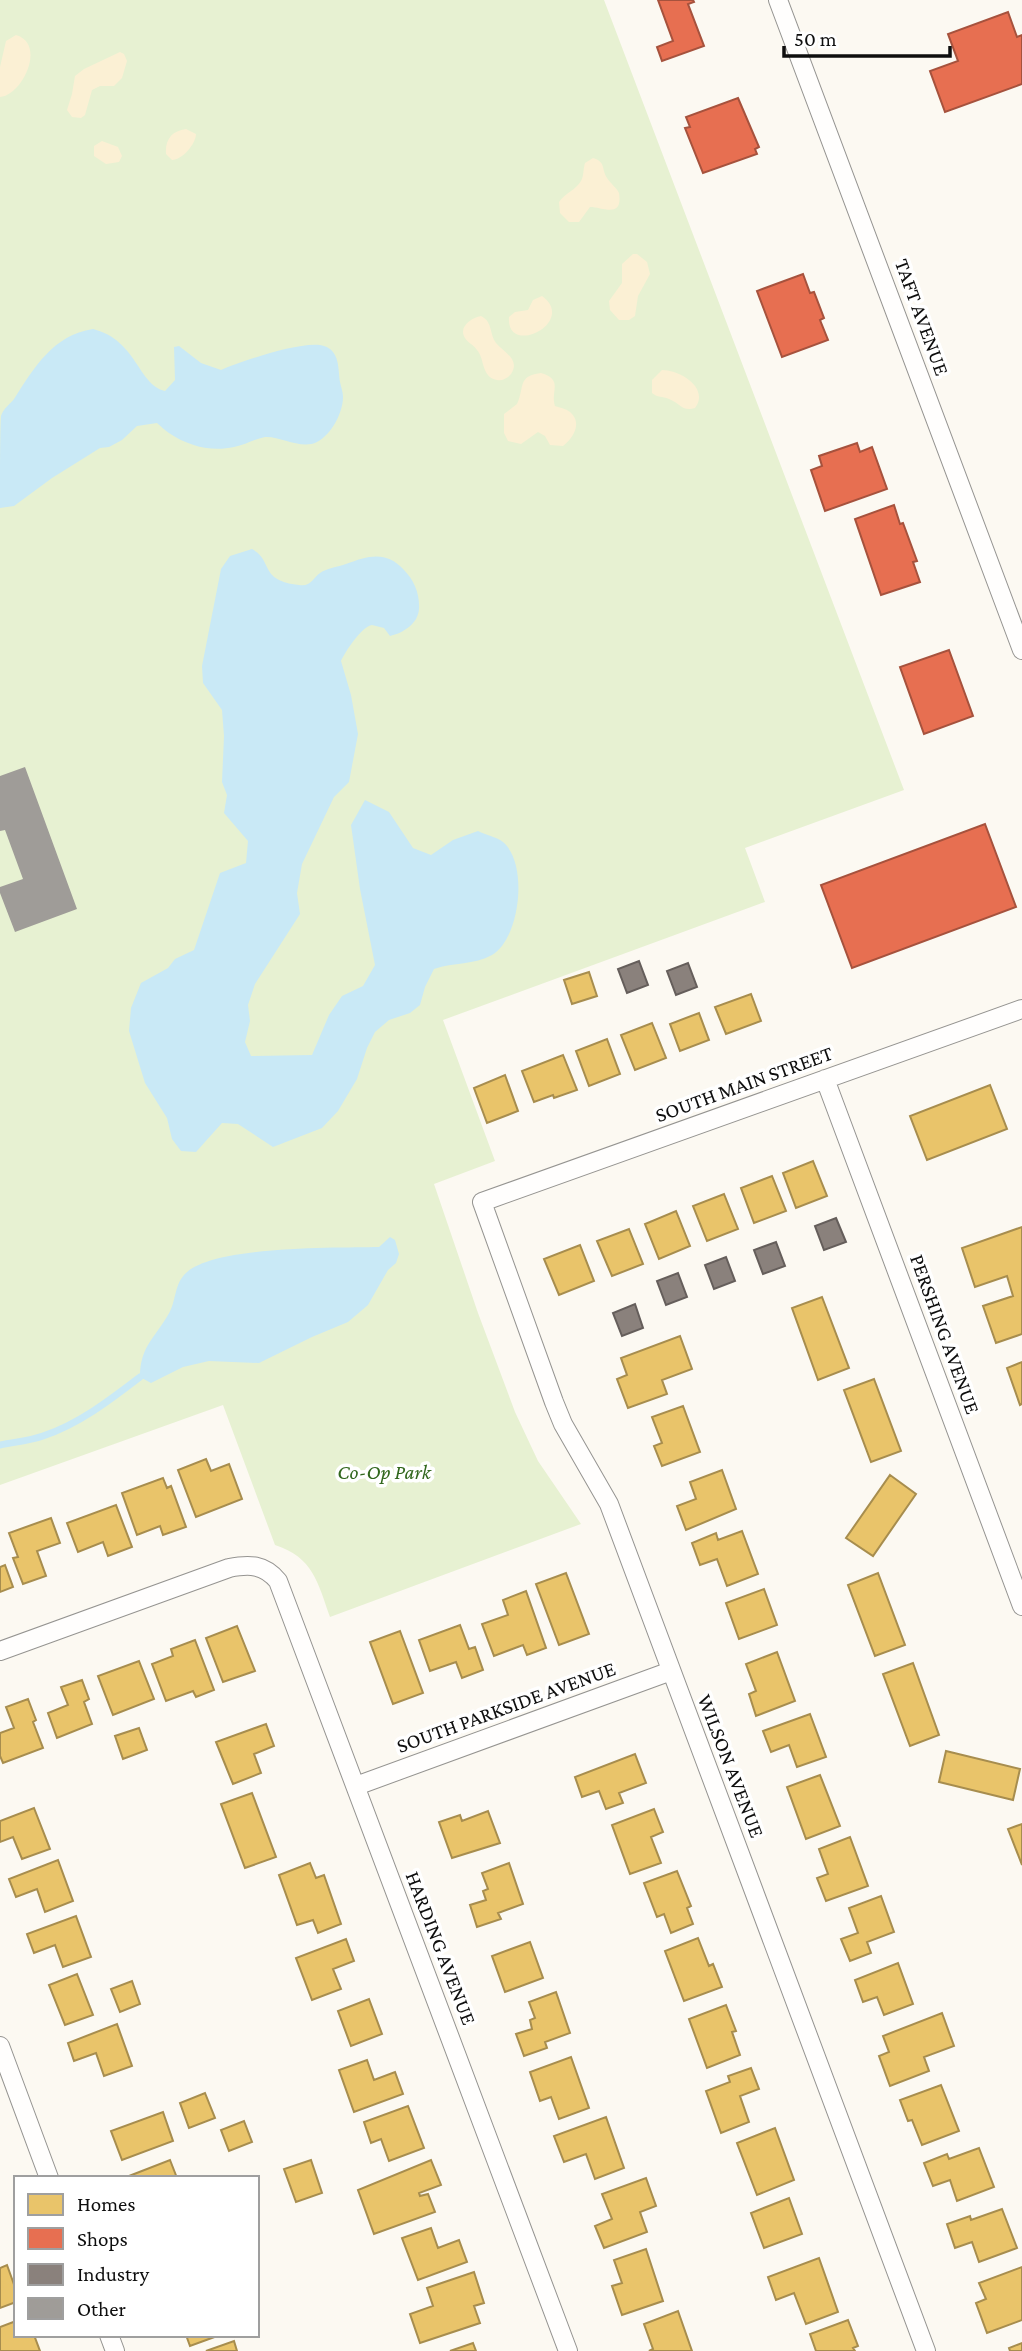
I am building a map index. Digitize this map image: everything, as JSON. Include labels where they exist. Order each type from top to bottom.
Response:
[{"type":"street","name":"TAFT AVENUE","points":[[778,0],[1022,650]]},
{"type":"street","name":"SOUTH MAIN STREET","points":[[482,1202],[1022,1009]]},
{"type":"street","name":"PERSHING AVENUE","points":[[825,1079],[1022,1606]]},
{"type":"street","name":"WILSON AVENUE","points":[[482,1202],[563,1424],[609,1504],[926,2351]]},
{"type":"street","name":"HARDING AVENUE","points":[[0,1651],[229,1568],[251,1565],[271,1573],[281,1588],[568,2351]]},
{"type":"street","name":"SOUTH PARKSIDE AVENUE","points":[[356,1786],[671,1671]]},
{"type":"street","points":[[0,2046],[49,2176]]},
{"type":"green space","name":"Co-Op Park","points":[[0,0],[604,0],[904,790],[745,848],[765,902],[443,1020],[495,1161],[434,1184],[515,1412],[538,1461],[581,1524],[330,1617],[317,1582],[306,1564],[288,1550],[275,1545],[223,1405],[0,1485]]},
{"type":"sand","points":[[16,35],[25,40],[30,48],[28,69],[16,88],[0,97],[0,67],[6,41]]},
{"type":"sand","points":[[120,52],[127,61],[122,78],[114,86],[100,86],[92,90],[85,115],[81,118],[72,117],[67,110],[75,76]]},
{"type":"sand","points":[[186,129],[196,134],[194,142],[184,154],[172,160],[166,154],[168,140],[173,134]]},
{"type":"sand","points":[[102,141],[118,147],[122,156],[119,162],[106,164],[94,156],[94,146]]},
{"type":"sand","points":[[593,158],[602,163],[607,178],[619,193],[618,206],[611,210],[590,207],[579,222],[569,222],[560,213],[559,202],[579,184],[585,163]]},
{"type":"sand","points":[[633,254],[647,262],[650,274],[638,296],[635,316],[629,320],[619,320],[610,310],[609,301],[622,283],[622,264]]},
{"type":"sand","points":[[542,296],[551,306],[552,316],[547,325],[538,332],[518,335],[511,329],[509,317],[515,312],[528,310],[533,300]]},
{"type":"sand","points":[[481,316],[487,321],[496,343],[510,356],[514,364],[511,374],[503,380],[488,375],[480,354],[463,334],[467,324]]},
{"type":"sand","points":[[662,370],[677,373],[691,381],[699,394],[695,408],[684,408],[652,393],[652,380]]},
{"type":"sand","points":[[541,373],[554,383],[555,406],[568,411],[575,418],[575,432],[563,446],[550,445],[545,436],[538,432],[521,444],[508,441],[504,433],[504,414],[517,404],[523,383],[533,374]]},
{"type":"water","points":[[93,329],[119,342],[149,380],[165,391],[175,380],[174,347],[179,346],[201,363],[221,370],[288,348],[324,346],[336,356],[343,395],[341,410],[327,434],[311,444],[265,437],[234,447],[208,448],[184,441],[157,423],[137,426],[122,440],[109,447],[100,448],[14,506],[0,508],[2,413],[46,355],[67,338]]},
{"type":"water","points":[[252,549],[259,554],[277,579],[303,585],[329,569],[369,557],[384,557],[408,574],[416,588],[419,603],[416,619],[409,627],[390,636],[384,628],[368,626],[354,640],[341,661],[358,734],[349,782],[334,797],[302,864],[297,893],[300,914],[255,984],[248,1005],[250,1021],[245,1042],[251,1056],[312,1055],[329,1015],[342,996],[363,986],[375,965],[351,825],[365,800],[389,812],[413,848],[431,855],[453,840],[478,831],[501,840],[511,853],[516,867],[518,901],[515,918],[502,946],[485,958],[434,969],[420,1005],[410,1013],[389,1020],[375,1032],[357,1079],[338,1111],[322,1128],[273,1147],[238,1124],[222,1123],[196,1152],[181,1151],[172,1139],[167,1118],[145,1083],[129,1031],[131,1008],[141,983],[168,968],[175,959],[194,950],[220,873],[246,863],[248,841],[224,813],[227,795],[222,782],[222,710],[203,683],[202,666],[221,569],[230,556]]},
{"type":"water","points":[[390,1237],[395,1240],[399,1254],[396,1263],[388,1270],[368,1305],[348,1322],[259,1363],[209,1361],[183,1367],[151,1383],[140,1377],[142,1358],[171,1310],[181,1279],[198,1265],[219,1258],[276,1250],[379,1247]]},
{"type":"building: Homes","points":[[589,972],[597,996],[572,1004],[564,980]]},
{"type":"building: Homes","points":[[751,994],[761,1021],[726,1034],[715,1007]]},
{"type":"building: Homes","points":[[699,1013],[709,1040],[680,1051],[670,1024]]},
{"type":"building: Homes","points":[[652,1023],[666,1058],[635,1070],[621,1035]]},
{"type":"building: Homes","points":[[607,1039],[620,1074],[589,1086],[576,1051]]},
{"type":"building: Homes","points":[[563,1055],[577,1090],[534,1102],[522,1071]]},
{"type":"building: Homes","points":[[505,1075],[518,1111],[487,1123],[474,1088]]},
{"type":"building: Homes","points":[[990,1085],[1007,1129],[927,1160],[910,1116]]},
{"type":"building: Homes","points":[[813,1161],[827,1196],[796,1208],[783,1173]]},
{"type":"building: Homes","points":[[772,1176],[786,1211],[754,1223],[741,1188]]},
{"type":"building: Homes","points":[[724,1194],[738,1229],[707,1241],[693,1206]]},
{"type":"building: Homes","points":[[676,1211],[690,1246],[659,1259],[645,1224]]},
{"type":"building: Homes","points":[[1022,1227],[1022,1334],[996,1343],[983,1306],[1013,1296],[1007,1276],[975,1287],[962,1248]]},
{"type":"building: Homes","points":[[629,1229],[643,1264],[612,1276],[597,1241]]},
{"type":"building: Homes","points":[[580,1245],[594,1281],[559,1295],[544,1259]]},
{"type":"building: Homes","points":[[822,1297],[849,1368],[818,1380],[792,1308]]},
{"type":"building: Homes","points":[[680,1336],[692,1369],[662,1380],[667,1394],[628,1408],[617,1379],[627,1375],[621,1358]]},
{"type":"building: Homes","points":[[1022,1362],[1022,1404],[1020,1405],[1007,1368]]},
{"type":"building: Homes","points":[[874,1379],[901,1451],[871,1462],[844,1390]]},
{"type":"building: Homes","points":[[683,1406],[700,1452],[662,1466],[654,1446],[662,1443],[652,1417]]},
{"type":"building: Homes","points":[[206,1459],[211,1471],[229,1464],[242,1499],[196,1517],[178,1470]]},
{"type":"building: Homes","points":[[722,1470],[736,1509],[686,1530],[677,1506],[696,1499],[690,1482]]},
{"type":"building: Homes","points":[[890,1475],[916,1494],[873,1556],[846,1538]]},
{"type":"building: Homes","points":[[163,1478],[167,1488],[171,1486],[186,1527],[163,1535],[160,1526],[137,1535],[122,1493]]},
{"type":"building: Homes","points":[[116,1505],[132,1547],[108,1556],[103,1542],[78,1552],[67,1523]]},
{"type":"building: Homes","points":[[51,1518],[60,1543],[37,1551],[46,1576],[23,1584],[13,1558],[18,1557],[9,1533]]},
{"type":"building: Homes","points":[[742,1531],[758,1574],[727,1586],[717,1559],[700,1565],[692,1543],[716,1533],[718,1540]]},
{"type":"building: Homes","points":[[5,1565],[13,1587],[0,1592],[0,1567]]},
{"type":"building: Homes","points":[[566,1573],[589,1634],[559,1645],[536,1584]]},
{"type":"building: Homes","points":[[878,1573],[905,1645],[875,1656],[848,1585]]},
{"type":"building: Homes","points":[[764,1589],[777,1625],[739,1639],[726,1603]]},
{"type":"building: Homes","points":[[526,1591],[546,1648],[527,1655],[523,1645],[494,1656],[482,1624],[508,1615],[503,1600]]},
{"type":"building: Homes","points":[[460,1625],[469,1649],[475,1647],[483,1670],[462,1678],[456,1662],[430,1671],[419,1640]]},
{"type":"building: Homes","points":[[237,1626],[255,1671],[223,1682],[206,1638]]},
{"type":"building: Homes","points":[[400,1631],[423,1693],[393,1704],[370,1642]]},
{"type":"building: Homes","points":[[195,1640],[214,1690],[196,1697],[193,1691],[166,1701],[152,1664],[173,1656],[171,1649]]},
{"type":"building: Homes","points":[[777,1652],[795,1701],[756,1716],[749,1694],[756,1691],[746,1664]]},
{"type":"building: Homes","points":[[139,1661],[154,1699],[113,1715],[98,1676]]},
{"type":"building: Homes","points":[[913,1663],[939,1735],[910,1746],[883,1674]]},
{"type":"building: Homes","points":[[82,1680],[89,1699],[84,1702],[92,1724],[57,1738],[48,1713],[68,1705],[61,1687]]},
{"type":"building: Homes","points":[[28,1699],[43,1748],[3,1763],[0,1756],[0,1733],[14,1728],[6,1707]]},
{"type":"building: Homes","points":[[810,1714],[826,1757],[797,1767],[789,1745],[771,1752],[763,1731]]},
{"type":"building: Homes","points":[[266,1724],[274,1746],[254,1754],[261,1773],[233,1784],[216,1742]]},
{"type":"building: Homes","points":[[139,1728],[147,1750],[123,1759],[115,1736]]},
{"type":"building: Homes","points":[[946,1751],[1020,1769],[1013,1800],[939,1782]]},
{"type":"building: Homes","points":[[635,1754],[646,1783],[619,1793],[623,1803],[606,1809],[599,1791],[582,1797],[575,1777]]},
{"type":"building: Homes","points":[[820,1775],[840,1826],[806,1839],[787,1787]]},
{"type":"building: Homes","points":[[252,1793],[276,1857],[245,1868],[221,1804]]},
{"type":"building: Homes","points":[[34,1808],[50,1849],[22,1859],[13,1837],[0,1842],[0,1821]]},
{"type":"building: Homes","points":[[654,1809],[663,1832],[651,1837],[661,1863],[630,1874],[612,1825]]},
{"type":"building: Homes","points":[[488,1811],[500,1843],[452,1858],[439,1822],[460,1815],[462,1821]]},
{"type":"building: Homes","points":[[1022,1824],[1022,1865],[1008,1829]]},
{"type":"building: Homes","points":[[850,1837],[868,1886],[826,1901],[817,1878],[828,1874],[819,1849]]},
{"type":"building: Homes","points":[[58,1860],[73,1901],[45,1912],[37,1889],[16,1897],[9,1879]]},
{"type":"building: Homes","points":[[310,1863],[316,1878],[324,1875],[341,1924],[318,1933],[313,1920],[297,1925],[279,1875]]},
{"type":"building: Homes","points":[[509,1863],[523,1904],[498,1913],[501,1919],[477,1927],[470,1905],[486,1900],[483,1891],[488,1889],[482,1873]]},
{"type":"building: Homes","points":[[677,1871],[691,1906],[687,1908],[693,1924],[671,1933],[664,1914],[657,1917],[644,1883]]},
{"type":"building: Homes","points":[[881,1896],[894,1932],[867,1942],[871,1953],[850,1961],[841,1939],[858,1933],[849,1908]]},
{"type":"building: Homes","points":[[76,1916],[91,1957],[63,1967],[55,1945],[34,1953],[27,1934]]},
{"type":"building: Homes","points":[[698,1938],[709,1966],[713,1964],[722,1987],[684,2001],[665,1951]]},
{"type":"building: Homes","points":[[346,1939],[354,1961],[333,1969],[341,1989],[312,2000],[296,1958]]},
{"type":"building: Homes","points":[[530,1942],[543,1978],[505,1992],[492,1956]]},
{"type":"building: Homes","points":[[898,1963],[913,2004],[884,2015],[877,1997],[863,2002],[855,1980]]},
{"type":"building: Homes","points":[[77,1974],[93,2015],[65,2025],[49,1985]]},
{"type":"building: Homes","points":[[132,1981],[140,2004],[120,2012],[111,1989]]},
{"type":"building: Homes","points":[[556,1992],[570,2033],[545,2042],[547,2048],[524,2056],[516,2034],[532,2029],[530,2020],[535,2018],[529,2002]]},
{"type":"building: Homes","points":[[369,1999],[382,2034],[351,2046],[338,2011]]},
{"type":"building: Homes","points":[[726,2005],[736,2031],[732,2032],[740,2055],[707,2068],[689,2019]]},
{"type":"building: Homes","points":[[942,2013],[954,2046],[924,2057],[929,2071],[890,2086],[879,2056],[889,2052],[883,2036]]},
{"type":"building: Homes","points":[[117,2024],[132,2066],[104,2076],[96,2053],[74,2061],[68,2043]]},
{"type":"building: Homes","points":[[571,2057],[589,2108],[559,2119],[551,2097],[540,2101],[530,2072]]},
{"type":"building: Homes","points":[[367,2060],[374,2080],[395,2072],[403,2094],[354,2112],[339,2070]]},
{"type":"building: Homes","points":[[751,2068],[759,2089],[740,2096],[749,2122],[721,2133],[706,2091],[730,2082],[728,2076]]},
{"type":"building: Homes","points":[[941,2085],[959,2131],[922,2145],[900,2100]]},
{"type":"building: Homes","points":[[205,2093],[215,2118],[189,2128],[180,2103]]},
{"type":"building: Homes","points":[[408,2106],[424,2148],[389,2161],[381,2139],[371,2143],[364,2122]]},
{"type":"building: Homes","points":[[163,2112],[173,2141],[122,2160],[111,2131]]},
{"type":"building: Homes","points":[[606,2117],[624,2168],[595,2179],[586,2154],[564,2162],[554,2136]]},
{"type":"building: Homes","points":[[244,2121],[252,2142],[229,2151],[221,2130]]},
{"type":"building: Homes","points":[[775,2128],[794,2180],[757,2195],[737,2143]]},
{"type":"building: Homes","points":[[979,2148],[994,2187],[957,2201],[950,2180],[933,2186],[924,2163],[947,2154],[949,2159]]},
{"type":"building: Homes","points":[[170,2160],[176,2176],[129,2176]]},
{"type":"building: Homes","points":[[311,2160],[322,2193],[296,2202],[284,2169]]},
{"type":"building: Homes","points":[[431,2160],[441,2185],[419,2193],[420,2196],[428,2194],[435,2212],[374,2234],[358,2190]]},
{"type":"building: Homes","points":[[646,2178],[656,2206],[640,2212],[647,2232],[604,2248],[595,2226],[612,2219],[602,2194]]},
{"type":"building: Homes","points":[[789,2198],[802,2234],[764,2248],[751,2213]]},
{"type":"building: Homes","points":[[1002,2209],[1017,2248],[979,2262],[972,2242],[955,2248],[947,2224],[970,2216],[971,2220]]},
{"type":"building: Homes","points":[[431,2228],[438,2248],[459,2240],[467,2262],[418,2280],[402,2238]]},
{"type":"building: Homes","points":[[646,2249],[663,2301],[622,2315],[612,2286],[622,2283],[614,2260]]},
{"type":"building: Homes","points":[[819,2258],[838,2312],[806,2324],[794,2293],[776,2300],[768,2277]]},
{"type":"building: Homes","points":[[7,2265],[14,2284],[14,2303],[0,2308],[0,2268]]},
{"type":"building: Homes","points":[[1022,2267],[1022,2320],[987,2333],[976,2303],[986,2299],[979,2283]]},
{"type":"building: Homes","points":[[474,2272],[484,2303],[474,2306],[480,2323],[420,2343],[410,2314],[433,2306],[427,2288]]},
{"type":"building: Homes","points":[[678,2311],[692,2351],[649,2351],[653,2349],[644,2324]]},
{"type":"building: Homes","points":[[848,2320],[858,2346],[853,2348],[855,2351],[816,2351],[810,2334]]},
{"type":"building: Homes","points":[[14,2322],[14,2337],[35,2337],[40,2351],[0,2351],[0,2327]]},
{"type":"building: Homes","points":[[187,2337],[215,2337],[190,2346]]},
{"type":"building: Homes","points":[[234,2341],[237,2351],[206,2351]]},
{"type":"building: Homes","points":[[473,2343],[476,2351],[450,2351]]},
{"type":"building: Homes","points":[[1022,2343],[1022,2351],[1010,2351],[1009,2348]]},
{"type":"building: Shops","points":[[658,0],[693,0],[694,2],[688,4],[704,46],[662,61],[657,47],[673,41]]},
{"type":"building: Shops","points":[[1008,12],[1017,37],[1022,35],[1022,84],[945,112],[930,71],[958,61],[948,34]]},
{"type":"building: Shops","points":[[738,98],[759,147],[755,149],[757,154],[703,173],[685,128],[690,127],[686,117]]},
{"type":"building: Shops","points":[[803,274],[810,293],[814,292],[824,318],[820,320],[828,340],[782,357],[757,291]]},
{"type":"building: Shops","points":[[857,443],[860,452],[872,447],[887,489],[825,511],[811,470],[822,466],[819,456]]},
{"type":"building: Shops","points":[[894,505],[917,561],[913,562],[920,582],[881,595],[855,519]]},
{"type":"building: Shops","points":[[949,650],[973,716],[924,734],[900,667]]},
{"type":"building: Shops","points":[[985,824],[1016,907],[852,968],[821,885]]},
{"type":"building: Industry","points":[[639,961],[648,985],[627,993],[618,969]]},
{"type":"building: Industry","points":[[688,963],[697,987],[676,995],[667,971]]},
{"type":"building: Industry","points":[[836,1218],[846,1242],[824,1250],[815,1226]]},
{"type":"building: Industry","points":[[776,1242],[785,1266],[763,1274],[754,1250]]},
{"type":"building: Industry","points":[[726,1257],[735,1281],[714,1289],[705,1265]]},
{"type":"building: Industry","points":[[678,1273],[687,1297],[666,1305],[657,1281]]},
{"type":"building: Industry","points":[[635,1304],[643,1328],[622,1336],[613,1313]]},
{"type":"building: Other","points":[[25,767],[77,909],[15,932],[0,887],[23,879],[5,830],[0,831],[0,776]]},
{"type":"waterway","points":[[0,1445],[38,1438],[69,1425],[106,1403],[140,1377]]}]
